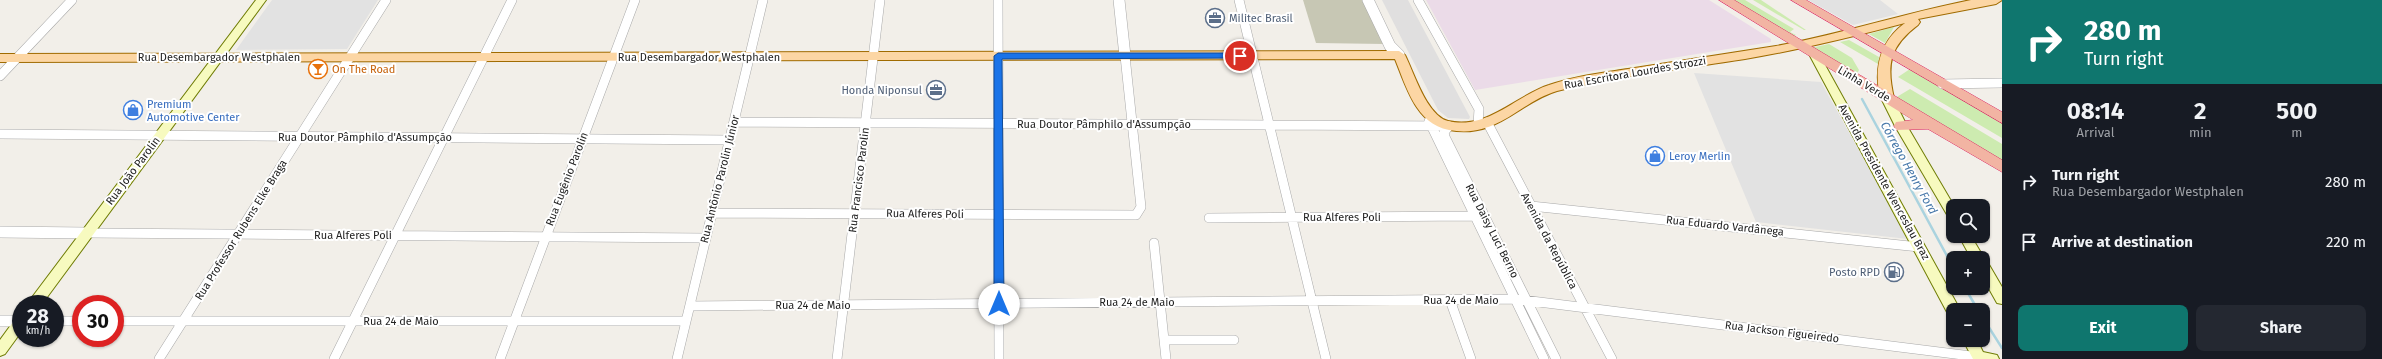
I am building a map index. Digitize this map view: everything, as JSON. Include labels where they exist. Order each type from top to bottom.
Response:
[{"type":"highway","name":"Linha Verde","points":[[1725,0],[2002,168]]},
{"type":"highway","points":[[1797,0],[2002,118]]},
{"type":"highway","points":[[1901,126],[1914,123],[1930,124]]},
{"type":"main road","name":"Rua João Parolin","points":[[41,295],[261,0]]},
{"type":"main road","name":"Rua Escritora Lourdes Strozzi","points":[[1449,126],[1482,123],[1502,117],[1532,97],[1553,88],[1856,34],[1962,5],[1996,0]]},
{"type":"main road","points":[[1923,16],[1898,33],[1887,52],[1884,72],[1887,98],[1901,126],[1946,203]]},
{"type":"main road","name":"Avenida Presidente Wenceslau Braz","points":[[1814,54],[1949,303]]},
{"type":"main road","name":"Rua Desembargador Westphalen","points":[[0,58],[1399,55]]},
{"type":"main road","name":"Rua Daisy Luci Berno","points":[[1399,55],[1428,113],[1437,122],[1449,126]]},
{"type":"main road","points":[[1990,276],[1998,287],[2002,299]]},
{"type":"main road","points":[[0,350],[12,333]]},
{"type":"main road","points":[[1976,347],[1985,359]]},
{"type":"street","points":[[0,76],[72,0]]},
{"type":"street","name":"Rua Professor Rubens Elke Braga","points":[[159,359],[386,0]]},
{"type":"street","points":[[334,359],[512,0]]},
{"type":"street","name":"Rua Eugênio Parolin","points":[[500,359],[635,0]]},
{"type":"street","name":"Rua Antônio Parolin Júnior","points":[[677,359],[763,0]]},
{"type":"street","name":"Rua Francisco Parolin","points":[[837,359],[880,0]]},
{"type":"street","points":[[998,0],[999,359]]},
{"type":"street","points":[[1119,0],[1132,124]]},
{"type":"street","points":[[1239,0],[1326,359]]},
{"type":"street","name":"Rua Daisy Luci Berno","points":[[1368,0],[1390,46],[1399,55]]},
{"type":"street","name":"Rua Daisy Luci Berno","points":[[1376,0],[1398,43],[1399,55]]},
{"type":"street","name":"Avenida da República","points":[[1418,0],[1468,89],[1480,113],[1482,123],[1531,206],[1612,359]]},
{"type":"street","points":[[1942,84],[2002,83]]},
{"type":"street","name":"Rua Daisy Luci Berno","points":[[1428,113],[1431,126],[1544,359]]},
{"type":"street","name":"Rua Doutor Pâmphilo d'Assumpção","points":[[734,122],[1449,126]]},
{"type":"street","name":"Rua Alferes Poli","points":[[712,213],[1130,216],[1138,214],[1141,207],[1132,124]]},
{"type":"street","name":"Rua Daisy Luci Berno","points":[[1449,126],[1444,132],[1445,137],[1556,359]]},
{"type":"street","name":"Rua Doutor Pâmphilo d'Assumpção","points":[[0,134],[730,140]]},
{"type":"street","name":"Rua Eduardo Vardânega","points":[[1531,206],[1919,247]]},
{"type":"street","name":"Rua Alferes Poli","points":[[1209,218],[1474,216]]},
{"type":"street","name":"Rua Alferes Poli","points":[[0,232],[706,238]]},
{"type":"street","points":[[1154,242],[1166,359]]},
{"type":"street","name":"Rua 24 de Maio","points":[[690,306],[1515,299],[1584,307]]},
{"type":"street","points":[[1450,300],[1471,359]]},
{"type":"street","name":"Rua Jackson Figueiredo","points":[[1584,307],[1985,359]]},
{"type":"street","points":[[0,321],[12,321]]},
{"type":"street","name":"Rua 24 de Maio","points":[[124,321],[686,321]]},
{"type":"street","points":[[1164,340],[1234,340]]},
{"type":"shaded area","points":[[272,0],[378,0],[347,49],[236,50]]},
{"type":"shaded area","points":[[1303,0],[1362,0],[1384,44],[1316,43]]},
{"type":"shaded area","points":[[1382,0],[1408,0],[1470,117],[1469,119],[1448,118],[1438,110]]},
{"type":"shaded area","points":[[1426,0],[1709,0],[1771,39],[1771,42],[1475,90]]},
{"type":"shaded area","points":[[1808,0],[1880,0],[1898,14],[1853,25]]},
{"type":"shaded area","name":"Leroy Merlin","points":[[1694,73],[1821,82],[1908,239],[1756,222]]},
{"type":"green space","points":[[1732,0],[1745,0],[1794,29],[1790,32],[1796,35],[1794,36]]},
{"type":"green space","points":[[1753,0],[1761,0],[1806,30],[1804,30]]},
{"type":"green space","points":[[1894,27],[1885,43],[1869,34]]},
{"type":"green space","points":[[1849,40],[1879,57],[1878,64],[1840,42]]},
{"type":"green space","points":[[1829,44],[1852,58],[1859,70],[1857,74],[1811,48]]},
{"type":"green space","points":[[1910,69],[2002,121],[2002,138],[1898,77]]},
{"type":"green space","points":[[1910,89],[2002,144],[2002,163],[1895,98]]},
{"type":"waterway","name":"Córrego Henry Ford","points":[[1862,99],[1946,254]]},
{"type":"waterway","name":"Córrego Henry Ford","points":[[1969,295],[1974,303]]},
{"type":"waterway","name":"Córrego Henry Ford","points":[[1990,329],[2002,348]]},
{"type":"place","name":"Militec Brasil","points":[[1215,18]]},
{"type":"place","name":"On The Road","points":[[318,69]]},
{"type":"place","name":"Honda Niponsul","points":[[936,90]]},
{"type":"place","name":"Premium Automotive Center","points":[[133,110]]},
{"type":"place","name":"Leroy Merlin","points":[[1655,156]]},
{"type":"place","name":"Posto RPD","points":[[1894,272]]},
{"type":"route","points":[[999,304],[998,56],[1240,56]]}]
